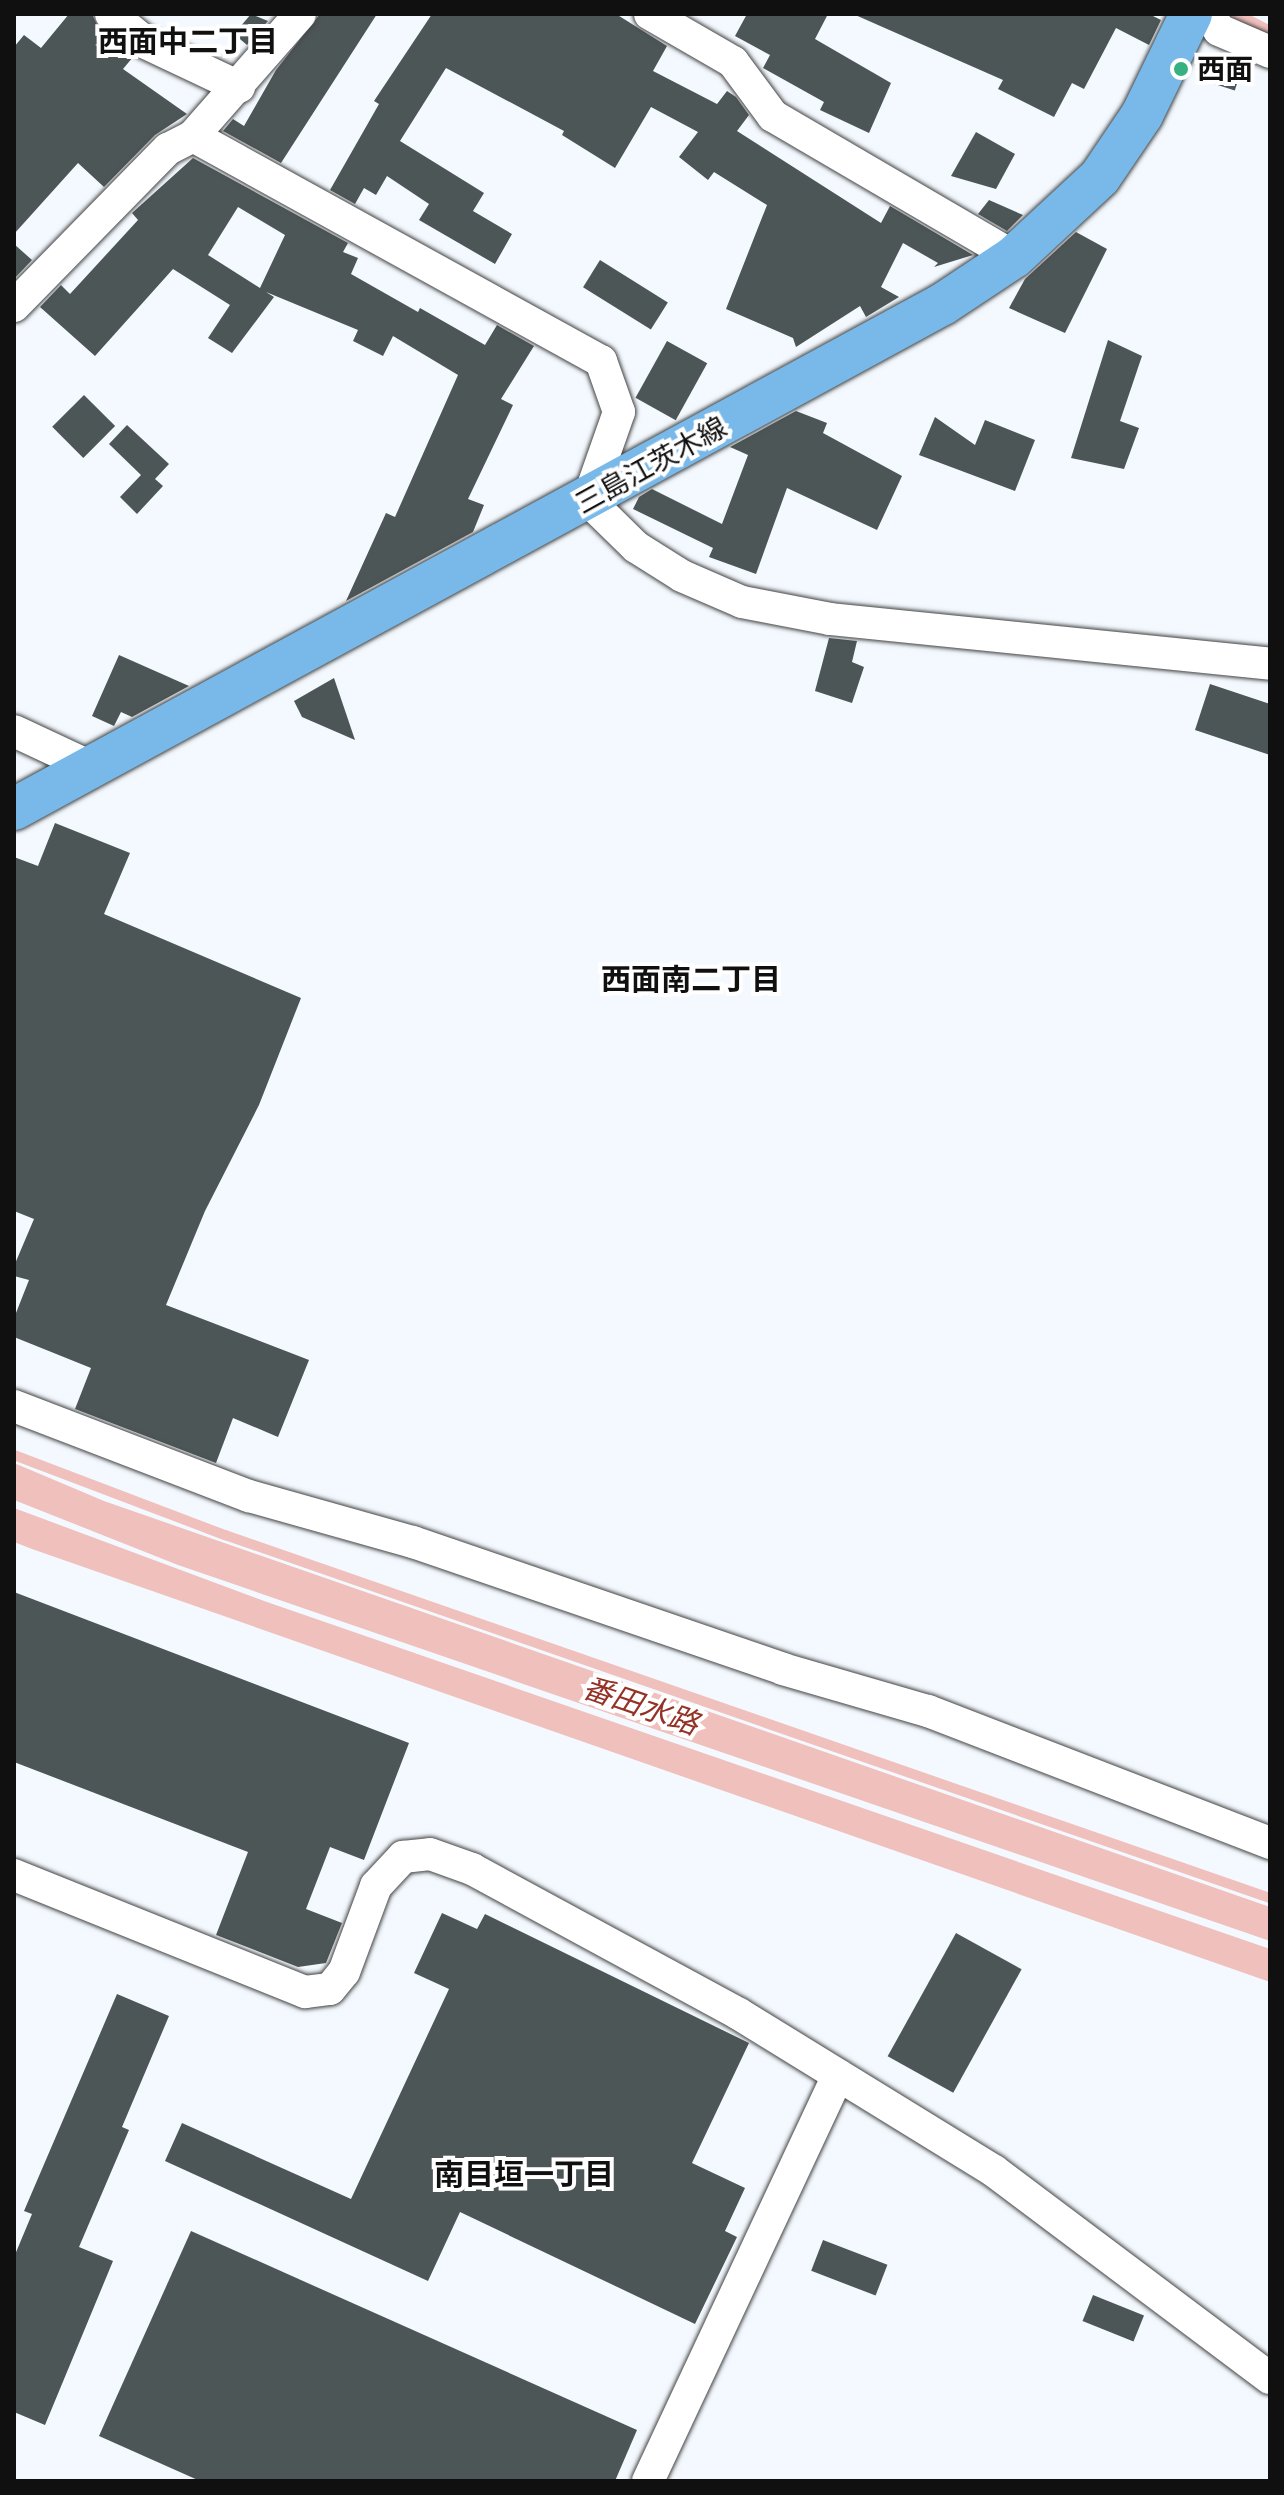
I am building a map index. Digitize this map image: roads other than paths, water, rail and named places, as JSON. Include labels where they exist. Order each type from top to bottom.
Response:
[{"type":"main road","name":"三島江茨木線","points":[[14,809],[588,500],[943,304],[1014,257],[1100,177],[1142,115],[1191,14]]},
{"type":"street","points":[[111,14],[146,43],[239,87]]},
{"type":"street","points":[[650,14],[733,62],[773,116],[1014,257]]},
{"type":"street","points":[[1210,14],[1219,30],[1270,52]]},
{"type":"street","points":[[15,302],[168,149],[193,136],[239,87],[290,17]]},
{"type":"street","points":[[193,136],[601,361],[619,412],[588,500],[636,547],[682,576],[742,602],[845,621],[1270,664]]},
{"type":"street","points":[[14,731],[91,767]]},
{"type":"street","points":[[14,1406],[249,1496],[413,1542],[783,1669],[943,1716],[1269,1842]]},
{"type":"street","points":[[14,1875],[305,1992],[330,1989],[344,1972],[376,1886],[403,1857],[430,1854],[472,1869],[838,2075],[994,2171],[1270,2378]]},
{"type":"street","points":[[648,2481],[838,2075]]},
{"type":"water","name":"番田水路","points":[[14,1463],[104,1501],[1270,1907],[1270,1941],[178,1565],[14,1500]]},
{"type":"water","points":[[14,1508],[267,1602],[1270,1949],[1270,1982],[32,1549],[14,1542]]},
{"type":"waterway","points":[[1237,14],[1270,31]]},
{"type":"waterway","name":"番田水路","points":[[14,1455],[225,1535],[1270,1898]]},
{"type":"place","name":"西面","points":[[1181,69]]},
{"type":"district","name":"西面中二丁目","points":[[188,41]]},
{"type":"district","name":"西面南二丁目","points":[[691,979]]},
{"type":"district","name":"南目垣一丁目","points":[[524,2174]]}]
